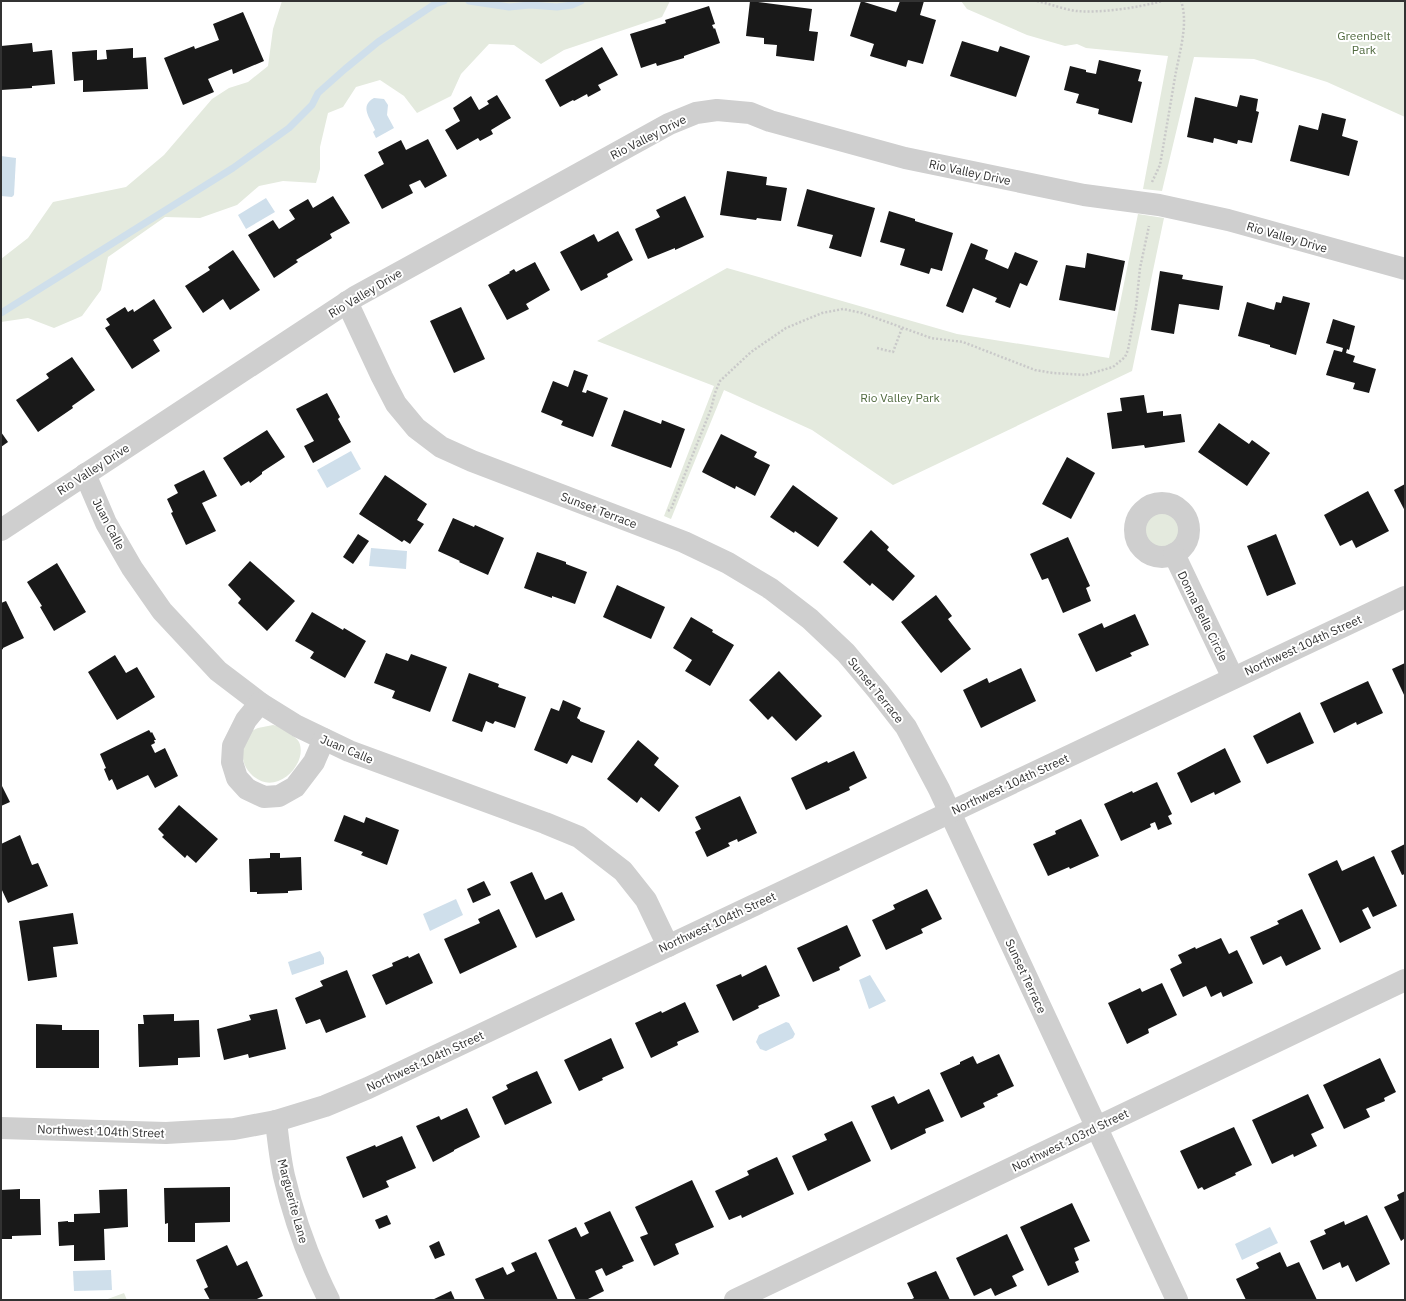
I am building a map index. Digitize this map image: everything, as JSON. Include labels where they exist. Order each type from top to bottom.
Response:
[{"type":"street","name":"Rio Valley Drive","points":[[1,530],[347,302],[669,124],[696,113],[717,110],[750,113],[770,121],[905,158],[1084,195],[1147,203],[1228,220],[1405,269]]},
{"type":"street","name":"Sunset Terrace","points":[[347,302],[382,378],[396,404],[416,428],[441,447],[472,461],[684,542],[728,563],[771,589],[810,619],[846,653],[878,691],[906,727],[924,758],[1177,1300]]},
{"type":"street","name":"Juan Calle","points":[[85,474],[106,523],[132,568],[162,611],[218,671],[260,703],[297,726],[349,751],[579,837],[623,871],[646,900],[668,946]]},
{"type":"street","name":"Donna Bella Circle","points":[[1174,554],[1233,678]]},
{"type":"street","name":"Northwest 104th Street","points":[[1,1128],[166,1133],[234,1129],[276,1121],[325,1106],[368,1088],[1405,597]]},
{"type":"street","points":[[260,703],[246,720],[233,746],[232,762],[237,778],[247,790],[264,797],[279,796],[295,787],[314,762],[324,739]]},
{"type":"street","name":"Northwest 103rd Street","points":[[735,1300],[1405,980]]},
{"type":"street","name":"Marguerite Lane","points":[[276,1121],[284,1175],[298,1226],[328,1300]]},
{"type":"path","points":[[1038,1],[1076,11],[1099,11],[1162,1]]},
{"type":"path","points":[[655,531],[662,516],[671,509],[711,409],[720,381],[751,352],[786,328],[822,313],[843,309],[862,313],[931,338],[963,342],[1019,365],[1053,374],[1085,374],[1113,367],[1125,357],[1128,350],[1136,307],[1140,268],[1150,226],[1145,217],[1147,203],[1153,181],[1160,165],[1181,44],[1184,9],[1181,1]]},
{"type":"path","points":[[877,348],[893,352],[902,328]]},
{"type":"green space","points":[[282,1],[670,1],[662,17],[564,50],[541,64],[514,45],[489,44],[461,74],[451,96],[417,113],[404,96],[380,80],[356,87],[343,107],[328,113],[320,147],[320,169],[316,183],[283,181],[259,186],[237,205],[200,218],[165,217],[108,257],[101,290],[82,316],[54,328],[28,318],[1,322],[1,259],[28,238],[53,202],[126,187],[164,155],[212,99],[229,88],[248,82],[268,66],[273,29]]},
{"type":"green space","name":"Greenbelt Park","points":[[961,1],[1405,1],[1405,117],[1327,82],[1254,59],[1194,57],[1162,191],[1143,189],[1168,56],[1086,48],[1077,44],[1065,46],[1027,35],[967,9]]},
{"type":"green space","name":"Rio Valley Park","points":[[1138,214],[1164,218],[1132,371],[893,485],[812,430],[724,390],[671,519],[664,516],[714,386],[597,341],[727,268],[957,334],[1109,358]]},
{"type":"green space","points":[[1166,512],[1175,517],[1179,523],[1179,537],[1175,543],[1166,548],[1158,548],[1149,543],[1145,537],[1144,526],[1149,517],[1155,513]]},
{"type":"green space","points":[[273,725],[293,736],[299,742],[301,751],[299,760],[294,769],[287,776],[279,781],[269,783],[259,780],[250,773],[244,763],[243,753],[249,732],[258,728]]},
{"type":"green space","points":[[124,1293],[127,1300],[105,1300]]},
{"type":"water","points":[[374,98],[384,99],[388,105],[387,115],[394,128],[376,138],[373,132],[375,130],[366,108],[370,101]]},
{"type":"water","points":[[1,156],[16,158],[14,195],[12,197],[1,196]]},
{"type":"water","points":[[266,198],[275,212],[246,229],[238,215]]},
{"type":"water","points":[[351,451],[361,469],[327,488],[317,470]]},
{"type":"water","points":[[371,548],[407,551],[406,569],[369,566]]},
{"type":"water","points":[[456,899],[463,915],[430,931],[423,914]]},
{"type":"water","points":[[320,951],[324,958],[324,964],[292,975],[288,962]]},
{"type":"water","points":[[870,975],[886,1001],[869,1009],[859,980]]},
{"type":"water","points":[[786,1022],[789,1023],[795,1034],[793,1038],[766,1051],[760,1049],[756,1042],[759,1035]]},
{"type":"water","points":[[1270,1227],[1278,1243],[1242,1260],[1235,1244]]},
{"type":"water","points":[[111,1270],[112,1290],[74,1291],[73,1271]]},
{"type":"building","points":[[750,1],[812,9],[809,31],[818,32],[814,61],[776,56],[777,45],[764,44],[764,38],[746,36]]},
{"type":"building","points":[[861,1],[896,12],[900,1],[924,1],[920,15],[936,20],[923,64],[908,60],[906,67],[870,56],[874,44],[850,36]]},
{"type":"building","points":[[709,6],[715,24],[712,25],[714,29],[715,28],[720,43],[684,56],[684,58],[657,66],[656,63],[641,68],[630,34],[666,23],[665,20]]},
{"type":"building","points":[[243,12],[264,61],[233,74],[232,69],[208,79],[214,92],[183,105],[164,58],[194,46],[195,49],[219,40],[213,24]]},
{"type":"building","points":[[962,41],[998,52],[1000,46],[1030,56],[1016,97],[950,76]]},
{"type":"building","points":[[32,43],[33,52],[52,50],[55,84],[32,86],[32,88],[1,90],[1,46]]},
{"type":"building","points":[[602,47],[618,75],[598,85],[601,90],[588,97],[587,94],[560,107],[545,80]]},
{"type":"building","points":[[133,48],[133,58],[146,57],[148,89],[83,92],[83,80],[74,81],[72,52],[97,50],[97,60],[107,59],[106,50]]},
{"type":"building","points":[[1099,60],[1141,70],[1138,81],[1142,82],[1132,123],[1098,114],[1099,109],[1076,103],[1079,94],[1064,90],[1070,66],[1096,74]]},
{"type":"building","points":[[497,95],[511,118],[491,130],[493,134],[480,141],[478,138],[457,150],[445,130],[460,121],[453,108],[471,96],[479,110],[489,104],[487,101]]},
{"type":"building","points":[[1240,95],[1258,99],[1256,111],[1259,112],[1252,143],[1238,140],[1237,144],[1214,138],[1213,143],[1187,137],[1195,97],[1237,107]]},
{"type":"building","points":[[1322,113],[1346,119],[1342,136],[1358,141],[1349,176],[1290,161],[1299,125],[1318,130]]},
{"type":"building","points":[[428,139],[447,176],[425,188],[420,180],[409,185],[413,193],[382,209],[364,175],[384,164],[378,152],[401,140],[406,150]]},
{"type":"building","points":[[727,171],[767,177],[766,185],[787,188],[781,221],[757,218],[756,220],[720,215]]},
{"type":"building","points":[[807,189],[875,208],[861,257],[829,248],[833,235],[797,226]]},
{"type":"building","points":[[333,196],[350,223],[330,234],[332,238],[296,260],[298,262],[274,278],[248,235],[273,220],[279,229],[295,219],[289,210],[308,199],[313,208]]},
{"type":"building","points":[[685,196],[704,237],[675,250],[675,248],[648,259],[635,229],[660,217],[656,210]]},
{"type":"building","points":[[889,211],[953,233],[942,271],[931,268],[929,274],[900,265],[905,249],[880,242]]},
{"type":"building","points":[[618,231],[633,260],[607,274],[608,277],[581,291],[560,252],[594,234],[598,242]]},
{"type":"building","points":[[971,243],[988,250],[985,259],[1008,269],[1015,252],[1038,261],[1027,286],[1020,283],[1010,308],[995,302],[997,298],[973,288],[963,313],[946,306]]},
{"type":"building","points":[[233,250],[260,290],[230,310],[223,299],[203,313],[185,286],[210,270],[208,267]]},
{"type":"building","points":[[1087,253],[1125,261],[1115,311],[1059,300],[1066,265],[1085,268]]},
{"type":"building","points":[[535,262],[550,290],[526,304],[529,309],[507,320],[488,285],[510,273],[509,272],[514,269],[516,272]]},
{"type":"building","points":[[1160,271],[1183,275],[1182,279],[1223,286],[1219,310],[1179,304],[1174,334],[1151,330]]},
{"type":"building","points":[[1283,296],[1310,303],[1296,355],[1270,347],[1270,345],[1238,336],[1247,302],[1274,310],[1276,302],[1281,303]]},
{"type":"building","points":[[154,299],[172,328],[153,340],[160,351],[132,369],[105,328],[110,325],[106,319],[125,307],[128,312],[133,309],[134,312]]},
{"type":"building","points":[[461,307],[485,359],[454,373],[430,321]]},
{"type":"building","points":[[1333,319],[1355,326],[1349,350],[1347,349],[1346,353],[1355,356],[1353,362],[1376,369],[1369,393],[1353,389],[1355,383],[1326,375],[1334,350],[1342,352],[1343,348],[1326,343]]},
{"type":"building","points":[[72,357],[95,390],[72,406],[73,408],[38,432],[16,400],[49,378],[46,374]]},
{"type":"building","points":[[574,370],[588,375],[582,392],[586,393],[587,390],[608,398],[593,437],[561,425],[563,421],[541,412],[553,381],[568,387]]},
{"type":"building","points":[[327,393],[340,417],[338,419],[351,442],[313,463],[304,446],[314,441],[296,409]]},
{"type":"building","points":[[1144,395],[1147,413],[1163,411],[1163,416],[1181,414],[1185,442],[1145,448],[1144,445],[1112,449],[1107,413],[1122,411],[1120,398]]},
{"type":"building","points":[[624,410],[661,424],[662,420],[685,429],[671,468],[611,446]]},
{"type":"building","points":[[1219,423],[1249,444],[1252,440],[1270,453],[1247,486],[1198,452]]},
{"type":"building","points":[[267,430],[285,457],[262,472],[262,474],[250,483],[249,481],[241,486],[223,458]]},
{"type":"building","points":[[1,432],[8,442],[1,447]]},
{"type":"building","points":[[721,434],[757,452],[754,457],[770,465],[755,496],[736,486],[735,489],[702,472]]},
{"type":"building","points":[[1067,457],[1095,473],[1071,519],[1042,504]]},
{"type":"building","points":[[204,470],[217,496],[202,503],[216,531],[186,545],[171,513],[173,512],[167,499],[178,493],[174,485]]},
{"type":"building","points":[[385,475],[427,504],[417,520],[424,524],[410,544],[404,540],[402,542],[359,514]]},
{"type":"building","points":[[1405,484],[1405,511],[1394,490]]},
{"type":"building","points":[[793,485],[838,518],[818,547],[795,531],[794,533],[770,517]]},
{"type":"building","points":[[1368,491],[1389,531],[1356,548],[1352,540],[1340,546],[1324,515]]},
{"type":"building","points":[[453,518],[474,527],[475,525],[504,538],[488,575],[438,551]]},
{"type":"building","points":[[871,530],[889,547],[887,550],[915,576],[893,601],[872,583],[870,586],[843,562]]},
{"type":"building","points":[[358,534],[369,541],[353,564],[343,557]]},
{"type":"building","points":[[1276,534],[1296,584],[1267,596],[1247,546]]},
{"type":"building","points":[[1068,537],[1090,586],[1086,588],[1091,601],[1063,613],[1048,578],[1042,580],[1030,554]]},
{"type":"building","points":[[537,552],[566,562],[566,564],[587,572],[575,604],[524,588]]},
{"type":"building","points":[[250,561],[295,601],[267,631],[238,603],[241,599],[228,585]]},
{"type":"building","points":[[57,563],[86,612],[54,631],[40,607],[42,606],[27,582]]},
{"type":"building","points":[[617,585],[665,607],[651,639],[603,617]]},
{"type":"building","points":[[936,595],[952,616],[948,619],[971,649],[941,673],[901,622]]},
{"type":"building","points":[[6,601],[24,638],[1,650],[1,603]]},
{"type":"building","points":[[312,612],[366,641],[345,678],[310,658],[314,652],[295,641]]},
{"type":"building","points":[[1135,614],[1149,645],[1130,653],[1132,656],[1096,672],[1078,634],[1102,623],[1104,628]]},
{"type":"building","points":[[691,617],[734,645],[710,686],[685,671],[692,660],[673,648]]},
{"type":"building","points":[[386,653],[408,661],[411,654],[447,667],[430,712],[392,698],[395,691],[374,683]]},
{"type":"building","points":[[115,655],[126,673],[137,667],[155,697],[117,720],[88,672]]},
{"type":"building","points":[[1405,663],[1405,697],[1392,669]]},
{"type":"building","points":[[1021,668],[1036,701],[981,728],[963,690],[987,678],[989,683]]},
{"type":"building","points":[[779,671],[822,716],[796,741],[772,716],[768,720],[749,700]]},
{"type":"building","points":[[469,673],[499,684],[498,687],[526,697],[515,728],[495,721],[493,724],[486,721],[482,732],[452,721]]},
{"type":"building","points":[[1368,681],[1383,713],[1357,725],[1356,722],[1334,733],[1320,703]]},
{"type":"building","points":[[563,700],[581,708],[577,718],[580,721],[605,731],[592,763],[572,755],[567,764],[534,750],[551,708],[559,711]]},
{"type":"building","points":[[1300,712],[1314,743],[1267,764],[1253,736]]},
{"type":"building","points":[[149,730],[151,733],[152,732],[156,740],[154,740],[155,743],[151,745],[155,753],[165,748],[178,776],[155,788],[148,775],[117,790],[112,779],[109,781],[104,769],[106,768],[100,754]]},
{"type":"building","points":[[638,740],[659,758],[654,765],[679,786],[659,812],[641,797],[637,803],[607,779]]},
{"type":"building","points":[[1225,748],[1241,782],[1215,795],[1214,792],[1191,803],[1177,773]]},
{"type":"building","points":[[854,751],[867,778],[849,787],[850,790],[806,810],[791,778],[827,761],[828,763]]},
{"type":"building","points":[[1157,782],[1172,814],[1168,816],[1172,824],[1158,830],[1155,822],[1150,824],[1151,827],[1121,841],[1104,804],[1132,791],[1133,793]]},
{"type":"building","points":[[1,784],[10,802],[1,806]]},
{"type":"building","points":[[740,796],[757,833],[738,842],[737,839],[728,843],[730,846],[707,857],[695,832],[701,829],[695,817]]},
{"type":"building","points":[[179,805],[218,839],[196,863],[187,855],[185,858],[162,837],[164,835],[158,829]]},
{"type":"building","points":[[344,815],[364,823],[366,817],[399,830],[387,865],[361,855],[363,852],[334,841]]},
{"type":"building","points":[[1081,819],[1099,856],[1070,869],[1069,867],[1048,876],[1033,844],[1056,834],[1055,831]]},
{"type":"building","points":[[20,835],[32,865],[38,863],[48,886],[8,903],[1,888],[1,844]]},
{"type":"building","points":[[1405,844],[1405,874],[1402,875],[1391,851]]},
{"type":"building","points":[[270,853],[280,853],[280,858],[301,857],[302,890],[288,891],[288,893],[257,894],[257,892],[250,892],[249,859],[270,858]]},
{"type":"building","points":[[1374,856],[1397,906],[1373,917],[1368,907],[1362,910],[1371,928],[1340,943],[1308,874],[1337,860],[1342,871]]},
{"type":"building","points":[[532,872],[545,900],[562,892],[575,920],[536,938],[510,882]]},
{"type":"building","points":[[484,881],[491,895],[473,903],[467,889]]},
{"type":"building","points":[[927,889],[942,919],[921,929],[923,933],[886,950],[872,920],[895,909],[893,905]]},
{"type":"building","points":[[499,909],[517,947],[460,974],[444,939],[480,923],[478,919]]},
{"type":"building","points":[[1302,909],[1321,949],[1286,966],[1281,956],[1263,965],[1250,937],[1279,924],[1277,921]]},
{"type":"building","points":[[73,913],[78,944],[53,947],[57,977],[28,981],[19,921]]},
{"type":"building","points":[[847,925],[861,956],[839,967],[840,970],[813,982],[797,948]]},
{"type":"building","points":[[1221,938],[1229,954],[1237,950],[1253,983],[1223,997],[1221,992],[1211,997],[1206,986],[1183,997],[1170,969],[1182,963],[1178,955]]},
{"type":"building","points":[[419,953],[433,983],[386,1005],[372,975],[393,966],[392,963],[408,956],[409,958]]},
{"type":"building","points":[[766,965],[780,996],[758,1006],[759,1008],[733,1021],[716,985],[741,974],[742,977]]},
{"type":"building","points":[[347,970],[366,1017],[326,1033],[320,1019],[306,1024],[295,998],[323,986],[320,981]]},
{"type":"building","points":[[1162,983],[1177,1015],[1148,1029],[1149,1033],[1127,1044],[1108,1003],[1140,988],[1142,992]]},
{"type":"building","points":[[685,1002],[699,1032],[677,1042],[678,1045],[651,1058],[635,1023],[661,1011],[662,1013]]},
{"type":"building","points":[[277,1009],[286,1049],[249,1058],[248,1054],[224,1060],[217,1029],[251,1020],[249,1015]]},
{"type":"building","points":[[174,1014],[174,1021],[199,1020],[200,1057],[178,1058],[178,1065],[139,1067],[138,1024],[144,1024],[143,1015]]},
{"type":"building","points":[[36,1024],[62,1025],[62,1030],[99,1030],[99,1068],[36,1068]]},
{"type":"building","points":[[611,1038],[624,1068],[579,1091],[564,1060]]},
{"type":"building","points":[[999,1054],[1014,1086],[983,1103],[985,1107],[961,1118],[940,1073],[973,1056],[977,1064]]},
{"type":"building","points":[[1380,1058],[1396,1092],[1384,1098],[1385,1101],[1366,1109],[1370,1117],[1344,1129],[1323,1085]]},
{"type":"building","points":[[537,1071],[552,1103],[505,1125],[492,1097],[508,1089],[506,1085]]},
{"type":"building","points":[[929,1089],[944,1121],[925,1129],[926,1133],[891,1150],[871,1106],[894,1096],[898,1104]]},
{"type":"building","points":[[1308,1094],[1324,1128],[1311,1134],[1317,1146],[1294,1157],[1293,1154],[1272,1164],[1252,1120]]},
{"type":"building","points":[[467,1108],[480,1137],[433,1162],[416,1126],[439,1116],[441,1120]]},
{"type":"building","points":[[852,1121],[871,1161],[808,1191],[792,1156],[827,1140],[824,1134]]},
{"type":"building","points":[[1234,1127],[1252,1165],[1235,1173],[1236,1175],[1204,1190],[1202,1187],[1198,1189],[1180,1151]]},
{"type":"building","points":[[402,1136],[416,1168],[386,1181],[389,1187],[363,1198],[346,1157]]},
{"type":"building","points":[[777,1157],[794,1194],[742,1218],[741,1215],[729,1220],[715,1191],[749,1175],[747,1171]]},
{"type":"building","points":[[692,1180],[714,1227],[675,1244],[679,1254],[654,1266],[640,1237],[648,1234],[635,1207]]},
{"type":"building","points":[[230,1187],[230,1222],[195,1223],[195,1242],[168,1242],[168,1223],[165,1224],[164,1188]]},
{"type":"building","points":[[20,1189],[20,1199],[40,1199],[41,1235],[12,1236],[12,1239],[1,1239],[1,1190]]},
{"type":"building","points":[[127,1189],[128,1227],[104,1229],[105,1260],[74,1261],[74,1245],[59,1246],[58,1222],[74,1222],[74,1214],[100,1213],[99,1190]]},
{"type":"building","points":[[1405,1191],[1405,1238],[1401,1241],[1384,1207],[1399,1200],[1397,1195]]},
{"type":"building","points":[[1072,1203],[1090,1241],[1074,1248],[1079,1260],[1075,1262],[1079,1272],[1048,1286],[1020,1227]]},
{"type":"building","points":[[610,1211],[634,1261],[622,1266],[623,1268],[606,1276],[602,1268],[595,1271],[604,1291],[586,1300],[576,1300],[548,1240],[576,1227],[581,1237],[589,1233],[584,1223]]},
{"type":"building","points":[[387,1215],[391,1224],[379,1229],[375,1220]]},
{"type":"building","points":[[1367,1215],[1390,1264],[1356,1282],[1348,1265],[1342,1268],[1340,1262],[1323,1270],[1310,1241],[1326,1234],[1324,1230],[1344,1221],[1345,1225]]},
{"type":"building","points":[[1007,1234],[1024,1270],[1012,1276],[1017,1286],[995,1296],[991,1288],[974,1296],[956,1258]]},
{"type":"building","points":[[439,1241],[445,1255],[435,1259],[429,1246]]},
{"type":"building","points":[[227,1245],[237,1266],[247,1261],[263,1296],[255,1300],[210,1300],[204,1289],[208,1287],[196,1260]]},
{"type":"building","points":[[536,1252],[558,1300],[485,1300],[475,1279],[503,1267],[507,1275],[515,1271],[511,1263]]},
{"type":"building","points":[[1280,1252],[1287,1267],[1299,1262],[1317,1300],[1246,1300],[1236,1279],[1259,1268],[1256,1263]]},
{"type":"building","points":[[936,1271],[950,1300],[910,1300],[914,1298],[907,1283]]},
{"type":"building","points":[[451,1291],[455,1300],[432,1300]]},
{"type":"waterway","points":[[1,313],[233,168],[289,128],[312,105],[318,93],[378,42],[435,4],[444,1]]},
{"type":"waterway","points":[[469,1],[509,7],[530,5],[557,7],[572,5],[581,1]]}]
